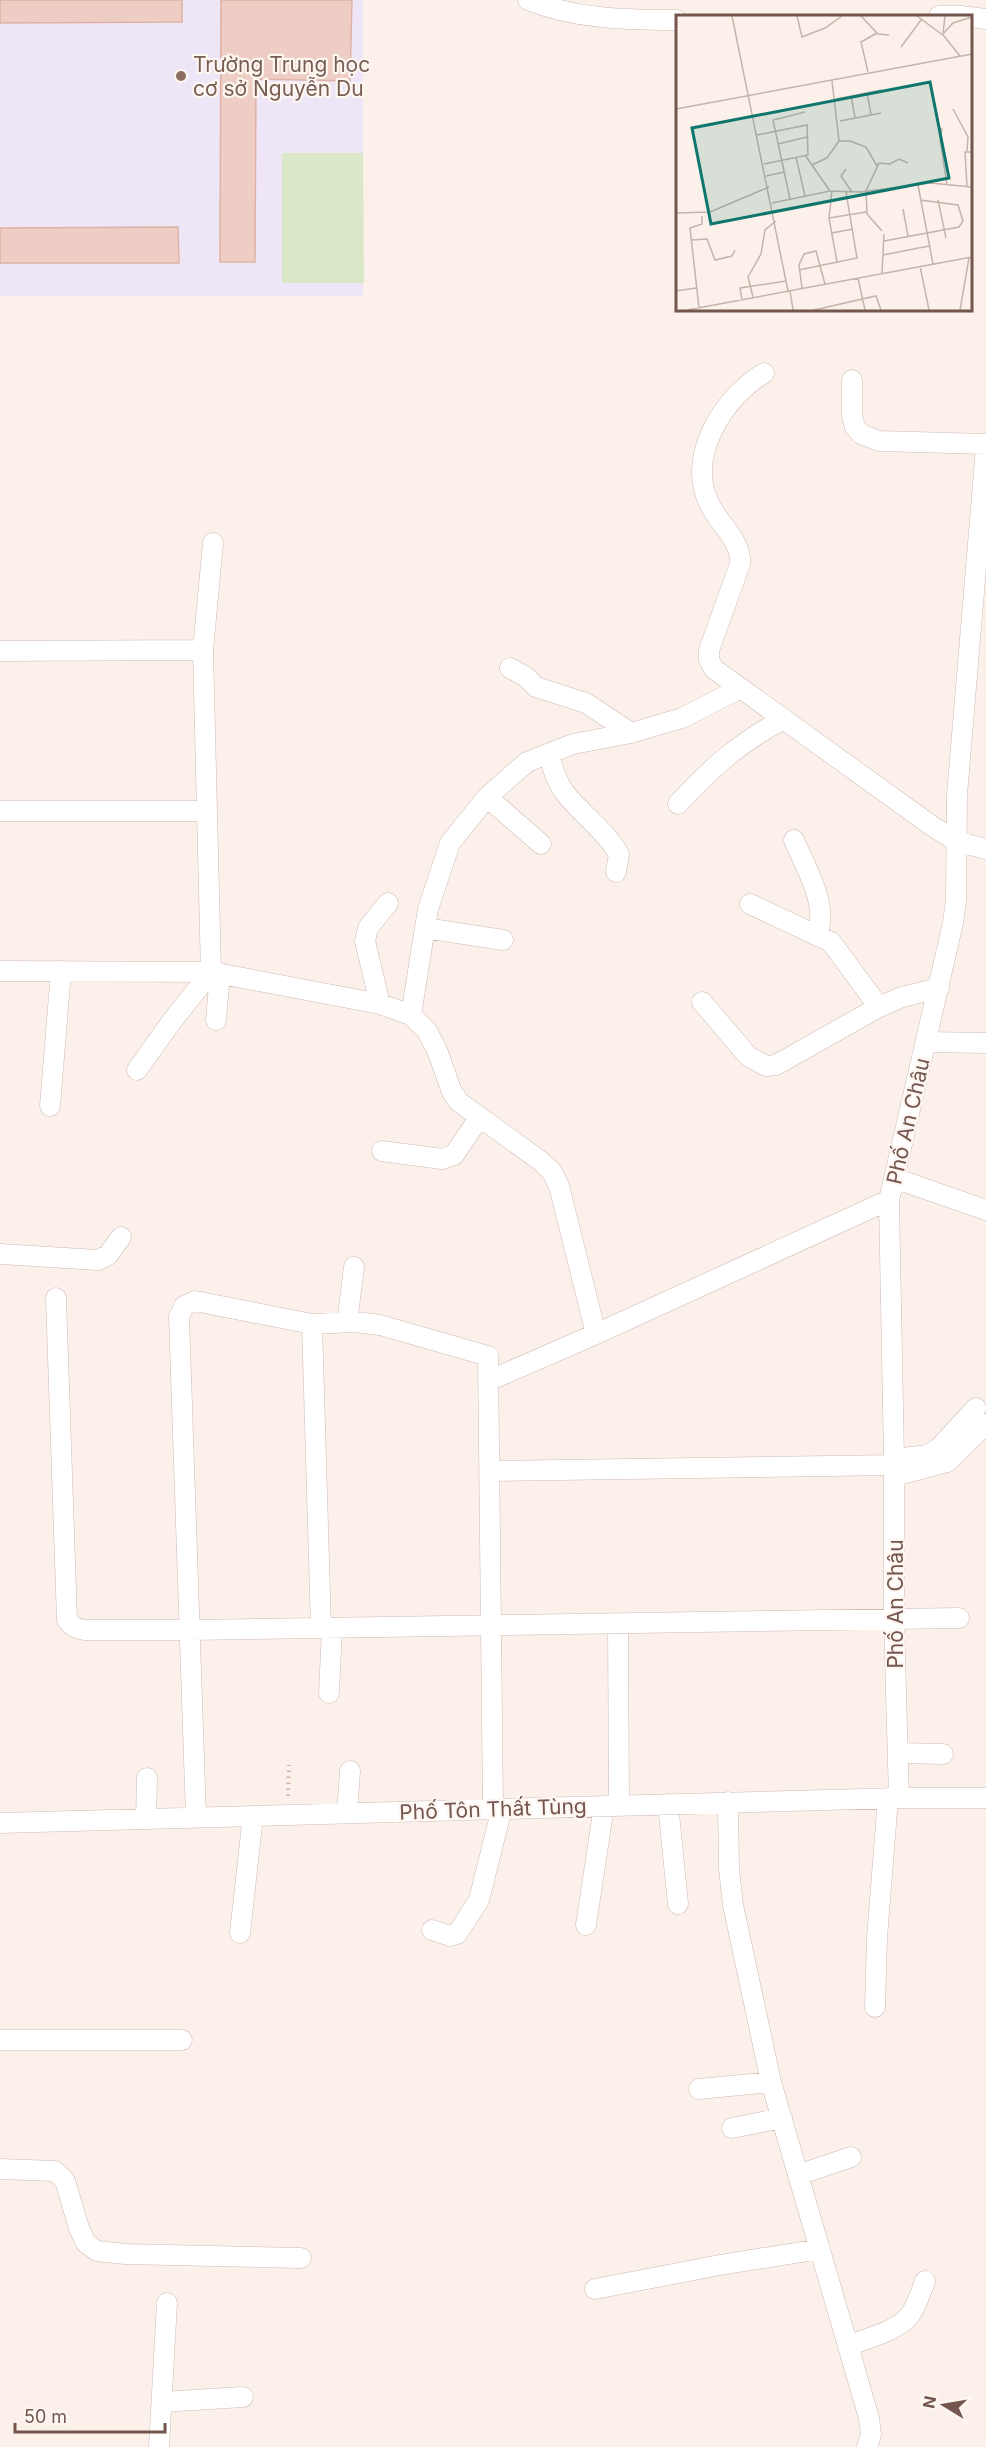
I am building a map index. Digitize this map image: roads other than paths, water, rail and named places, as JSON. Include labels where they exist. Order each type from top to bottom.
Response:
[{"type":"street","points":[[528,0],[588,16],[632,20],[676,20]]},
{"type":"street","points":[[971,17],[986,19]]},
{"type":"street","points":[[764,373],[750,381],[727,406],[712,428],[704,458],[702,482],[708,503],[741,553],[740,564],[708,650],[709,660],[714,669],[956,841],[986,849]]},
{"type":"street","points":[[852,380],[852,416],[855,427],[861,434],[879,441],[986,446]]},
{"type":"street","name":"Phố An Châu","points":[[875,2007],[877,1938],[898,1753],[894,1620],[890,1200],[939,988],[956,900],[957,795],[986,446]]},
{"type":"street","points":[[213,543],[203,650],[216,1020]]},
{"type":"street","points":[[0,651],[203,650]]},
{"type":"street","points":[[510,668],[526,677],[536,687],[586,704],[631,733]]},
{"type":"street","points":[[411,1015],[428,909],[450,843],[487,797],[527,762],[573,744],[631,733],[682,718],[741,688]]},
{"type":"street","points":[[678,804],[710,769],[755,734],[784,719]]},
{"type":"street","points":[[548,754],[557,780],[565,793],[612,842],[619,854],[616,872]]},
{"type":"street","points":[[487,797],[541,844]]},
{"type":"street","points":[[0,811],[207,811]]},
{"type":"street","points":[[794,840],[821,906],[822,924],[817,936]]},
{"type":"street","points":[[380,1004],[365,941],[368,928],[388,903]]},
{"type":"street","points":[[750,904],[831,942],[879,1007]]},
{"type":"street","points":[[425,928],[503,940]]},
{"type":"street","points":[[0,971],[216,973],[380,1004],[411,1015],[427,1031],[437,1050],[452,1092],[459,1102],[542,1162],[552,1172],[559,1185],[596,1334]]},
{"type":"street","points":[[50,1106],[53,1047],[61,971]]},
{"type":"street","points":[[137,1070],[172,1021],[216,973]]},
{"type":"street","points":[[702,1002],[748,1056],[766,1066],[776,1065],[879,1007],[902,997],[939,988]]},
{"type":"street","points":[[927,1042],[986,1043]]},
{"type":"street","points":[[382,1152],[449,1158],[454,1155],[479,1118]]},
{"type":"street","points":[[894,1178],[986,1210]]},
{"type":"street","points":[[488,1381],[890,1200]]},
{"type":"street","points":[[0,1254],[98,1260],[108,1255],[122,1237]]},
{"type":"street","points":[[347,1322],[354,1267]]},
{"type":"street","points":[[56,1298],[67,1620],[74,1627],[84,1630],[190,1630],[959,1618]]},
{"type":"street","points":[[196,1817],[179,1317],[181,1310],[188,1303],[195,1301],[312,1324],[347,1322],[398,1329],[488,1356],[492,1626],[498,1808],[479,1900],[457,1934],[450,1936],[432,1930]]},
{"type":"street","points":[[312,1324],[329,1693]]},
{"type":"street","points":[[490,1471],[894,1467],[947,1462],[981,1416]]},
{"type":"street","points":[[586,1925],[612,1805],[618,1624]]},
{"type":"street","points":[[898,1753],[942,1754]]},
{"type":"street","points":[[347,1813],[350,1771]]},
{"type":"street","points":[[146,1819],[147,1778]]},
{"type":"street","name":"Phố Tôn Thất Tùng","points":[[0,1823],[728,1802],[986,1798]]},
{"type":"street","points":[[728,1802],[729,1869],[733,1905],[771,2082],[869,2418],[871,2435],[867,2447]]},
{"type":"street","points":[[668,1804],[678,1904]]},
{"type":"street","points":[[240,1933],[253,1816]]},
{"type":"street","points":[[0,2040],[182,2040]]},
{"type":"street","points":[[699,2089],[771,2082]]},
{"type":"street","points":[[732,2128],[782,2118]]},
{"type":"street","points":[[798,2175],[851,2157]]},
{"type":"street","points":[[0,2169],[55,2171],[65,2181],[86,2242],[98,2251],[125,2254],[301,2258]]},
{"type":"street","points":[[595,2289],[820,2249]]},
{"type":"street","points":[[848,2346],[901,2324],[909,2316],[925,2281]]},
{"type":"street","points":[[159,2447],[166,2303]]},
{"type":"street","points":[[162,2402],[243,2397]]},
{"type":"place","name":"Trường Trung học cơ sở Nguyễn Du","points":[[181,76]]}]
